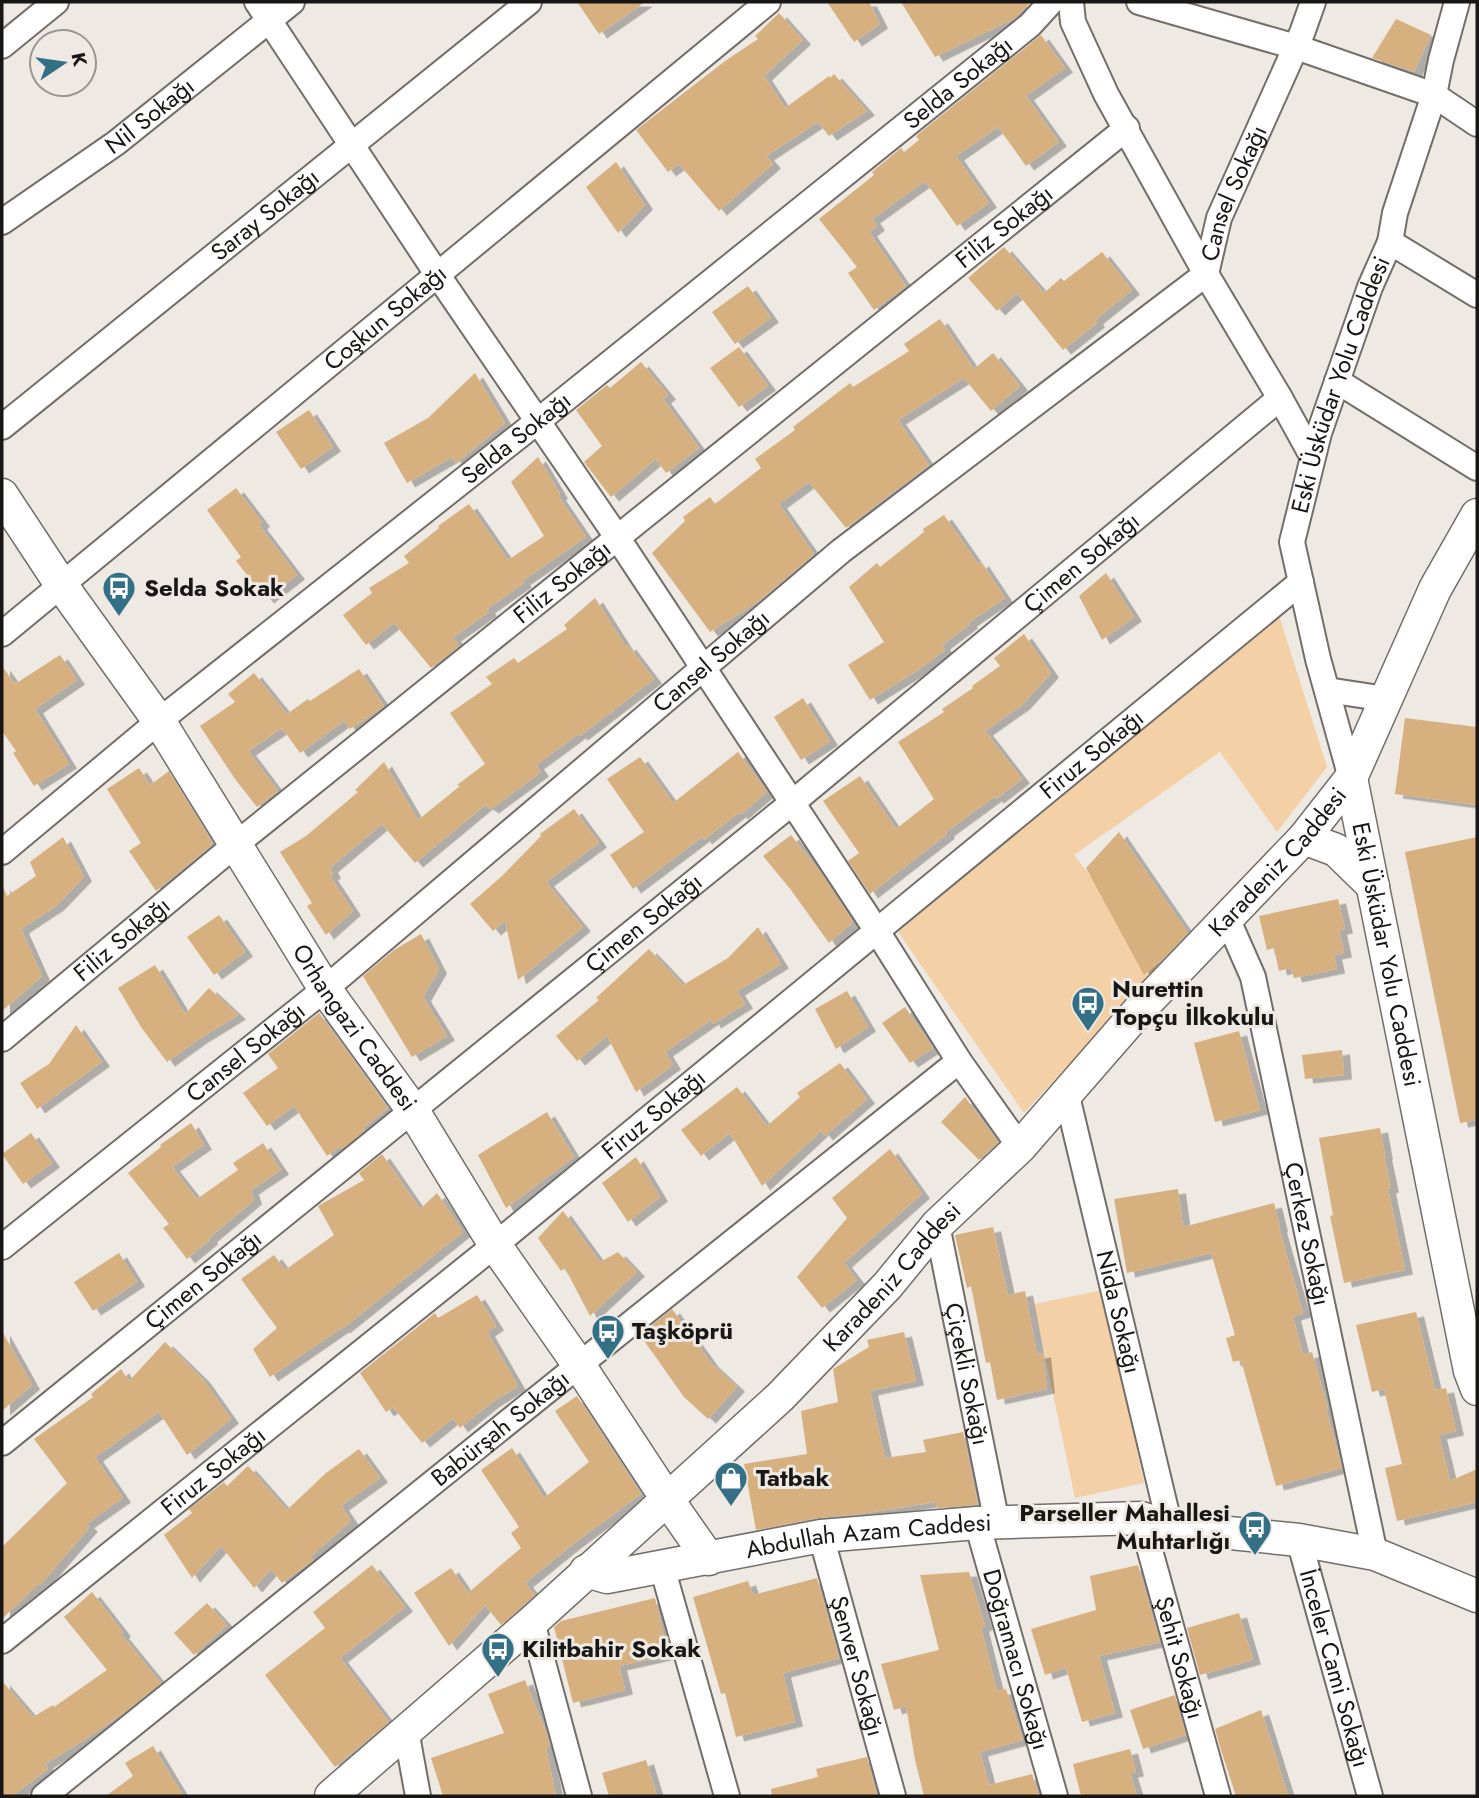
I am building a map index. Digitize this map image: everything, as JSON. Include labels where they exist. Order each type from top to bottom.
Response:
[{"type":"street","points":[[2,46],[56,2]]},
{"type":"street","name":"Nil Sokağı","points":[[2,222],[116,143],[264,11],[292,2]]},
{"type":"street","name":"Saray Sokağı","points":[[2,426],[528,2]]},
{"type":"street","name":"Coşkun Sokağı","points":[[2,634],[768,2]]},
{"type":"street","name":"Selda Sokağı","points":[[2,852],[159,721],[538,421],[1030,25],[1051,2]]},
{"type":"street","points":[[1072,2],[1073,22],[1106,93],[1206,274],[1312,456]]},
{"type":"street","points":[[1139,2],[1296,47],[1434,94],[1477,124]]},
{"type":"street","name":"Cansel Sokağı","points":[[2,1247],[326,989],[841,551],[1206,274],[1219,218],[1296,47],[1313,2]]},
{"type":"street","name":"Eski Üsküdar Yolu Caddesi","points":[[1457,2],[1434,94],[1395,213],[1390,242],[1370,287],[1312,456],[1292,542],[1351,778],[1470,1371],[1477,1389]]},
{"type":"street","points":[[264,11],[437,274],[617,537],[877,931],[959,1061],[1020,1147]]},
{"type":"street","name":"Filiz Sokağı","points":[[2,1039],[235,845],[1126,128]]},
{"type":"street","points":[[1390,242],[1477,295]]},
{"type":"street","points":[[1337,381],[1477,468]]},
{"type":"street","name":"Çimen Sokağı","points":[[2,1443],[792,803],[1280,398]]},
{"type":"street","name":"Orhangazi Caddesi","points":[[2,495],[62,586],[159,721],[326,989],[412,1109],[495,1245],[709,1559]]},
{"type":"street","name":"Karadeniz Caddesi","points":[[331,1796],[531,1622],[780,1397],[888,1285],[937,1225],[1020,1147],[1141,1008],[1304,838],[1351,778],[1435,589],[1477,515]]},
{"type":"street","name":"Firuz Sokağı","points":[[2,1641],[495,1245],[1301,582]]},
{"type":"street","points":[[1327,690],[1386,699]]},
{"type":"street","points":[[1304,838],[1336,850],[1373,886]]},
{"type":"street","name":"Çerkez Sokağı","points":[[1227,918],[1253,977],[1375,1554]]},
{"type":"street","name":"Babürşah Sokağı","points":[[44,1796],[959,1061]]},
{"type":"street","name":"Nida Sokağı","points":[[1067,1096],[1156,1523]]},
{"type":"street","name":"Çiçekli Sokağı","points":[[937,1225],[987,1523]]},
{"type":"street","name":"Abdullah Azam Caddesi","points":[[586,1571],[607,1577],[821,1536],[987,1523],[1156,1523],[1299,1540],[1375,1554],[1477,1596]]},
{"type":"street","name":"Doğramacı Sokağı","points":[[987,1523],[1055,1796]]},
{"type":"street","name":"Şehit Sokağı","points":[[1156,1523],[1218,1796]]},
{"type":"street","name":"Şenver Sokağı","points":[[821,1536],[893,1796]]},
{"type":"street","name":"İnceler Cami Sokağı","points":[[1299,1540],[1370,1796]]},
{"type":"street","points":[[662,1567],[727,1796]]},
{"type":"street","points":[[531,1622],[579,1796]]},
{"type":"street","points":[[406,1730],[418,1796]]},
{"type":"shaded area","points":[[1278,612],[1327,767],[1277,832],[1220,752],[1074,855],[1160,966],[1024,1113],[898,932]]},
{"type":"shaded area","points":[[1103,1290],[1144,1483],[1075,1498],[1034,1304]]},
{"type":"building","points":[[577,2],[645,2],[599,34]]},
{"type":"building","points":[[827,2],[869,2],[880,24],[854,42]]},
{"type":"building","points":[[901,2],[1031,2],[1015,18],[935,57]]},
{"type":"building","points":[[779,13],[803,40],[764,76],[785,108],[834,74],[867,111],[829,136],[818,122],[766,156],[773,164],[719,211],[679,164],[668,172],[636,130],[758,39],[755,36]]},
{"type":"building","points":[[1396,19],[1431,35],[1414,72],[1372,58]]},
{"type":"building","points":[[1041,35],[1065,68],[1026,96],[1059,142],[1026,166],[998,127],[956,156],[989,203],[957,226],[925,181],[872,219],[877,226],[869,232],[906,286],[874,310],[848,273],[857,267],[819,219],[874,175],[872,172],[901,148],[904,152],[919,140],[916,136]]},
{"type":"building","points":[[616,162],[645,205],[618,233],[586,187]]},
{"type":"building","points":[[1004,247],[1044,293],[1061,278],[1064,281],[1102,252],[1132,290],[1063,350],[1017,293],[997,311],[968,278]]},
{"type":"building","points":[[748,286],[771,318],[735,344],[712,312]]},
{"type":"building","points":[[940,319],[974,369],[993,353],[1020,386],[991,411],[964,378],[898,420],[929,465],[846,528],[809,482],[779,504],[814,554],[759,601],[710,632],[652,553],[685,521],[683,517],[710,497],[715,504],[761,468],[755,459],[795,430],[793,427],[850,383],[853,387],[909,351],[904,344]]},
{"type":"building","points":[[739,347],[768,386],[739,407],[710,368]]},
{"type":"building","points":[[641,362],[668,395],[663,399],[699,448],[666,473],[656,459],[611,497],[584,462],[602,446],[576,410],[607,385],[610,388]]},
{"type":"building","points":[[475,373],[505,423],[456,463],[452,457],[407,483],[384,443],[428,418]]},
{"type":"building","points":[[309,410],[333,447],[301,469],[276,432]]},
{"type":"building","points":[[538,457],[560,494],[558,496],[586,537],[522,581],[524,583],[487,609],[489,612],[453,637],[459,646],[431,668],[394,623],[366,645],[343,615],[372,593],[369,588],[409,563],[404,556],[439,528],[438,526],[469,504],[508,560],[544,536],[511,482]]},
{"type":"building","points":[[236,488],[262,522],[259,525],[297,575],[266,599],[236,561],[241,557],[207,510]]},
{"type":"building","points":[[944,515],[1005,598],[969,622],[970,624],[942,645],[945,650],[870,700],[848,665],[884,642],[849,587],[877,563],[880,567],[924,532],[923,529]]},
{"type":"building","points":[[1106,573],[1134,617],[1102,640],[1079,596]]},
{"type":"building","points":[[595,598],[626,647],[628,645],[654,679],[580,736],[578,734],[536,765],[541,772],[491,809],[485,805],[415,863],[382,824],[330,868],[333,874],[330,876],[353,911],[326,935],[307,906],[312,903],[280,852],[306,836],[358,792],[355,790],[384,762],[418,820],[485,764],[450,713],[492,684],[486,677],[514,658],[518,663],[567,629],[564,625]]},
{"type":"building","points":[[1024,634],[1051,673],[1022,705],[985,731],[1022,779],[946,832],[947,834],[870,894],[848,861],[859,853],[823,801],[860,776],[896,829],[934,799],[898,742],[944,712],[942,709],[1000,666],[994,658]]},
{"type":"building","points":[[60,655],[77,680],[35,709],[69,764],[34,786],[2,731],[2,666],[15,684]]},
{"type":"building","points":[[359,669],[384,706],[350,729],[344,721],[300,753],[282,728],[248,751],[278,791],[257,807],[200,726],[235,702],[228,694],[254,673],[287,714]]},
{"type":"building","points":[[803,698],[830,741],[801,760],[774,717]]},
{"type":"building","points":[[1405,718],[1477,727],[1477,805],[1395,794]]},
{"type":"building","points":[[738,752],[767,792],[740,815],[738,813],[704,840],[702,837],[633,889],[610,855],[644,832],[607,779],[640,757],[673,803]]},
{"type":"building","points":[[139,768],[150,785],[169,771],[213,844],[156,891],[129,851],[141,843],[107,789]]},
{"type":"building","points":[[574,809],[599,843],[546,882],[583,927],[518,980],[505,921],[493,931],[470,904],[502,876],[540,834]]},
{"type":"building","points":[[1119,832],[1188,933],[1144,975],[1086,868]]},
{"type":"building","points":[[791,835],[823,876],[853,922],[829,943],[763,856]]},
{"type":"building","points":[[63,837],[84,877],[56,906],[21,929],[42,976],[2,1011],[2,885],[7,896],[36,876],[30,862]]},
{"type":"building","points":[[1477,837],[1477,1120],[1460,1123],[1405,852]]},
{"type":"building","points":[[1338,899],[1345,929],[1339,930],[1344,953],[1334,955],[1337,969],[1294,978],[1291,968],[1279,971],[1274,948],[1267,950],[1259,916]]},
{"type":"building","points":[[219,915],[245,952],[214,975],[187,937]]},
{"type":"building","points":[[758,927],[781,964],[737,991],[745,1004],[713,1024],[711,1020],[665,1052],[673,1065],[636,1092],[607,1036],[577,1061],[556,1036],[599,1000],[596,998],[649,949],[683,985],[728,958]]},
{"type":"building","points":[[421,934],[439,969],[423,997],[447,1036],[412,1057],[363,976],[394,950]]},
{"type":"building","points":[[155,965],[185,1014],[209,988],[238,1015],[167,1062],[141,1027],[118,988]]},
{"type":"building","points":[[847,991],[868,1027],[836,1049],[815,1009]]},
{"type":"building","points":[[905,1007],[933,1048],[910,1063],[882,1023]]},
{"type":"building","points":[[319,1013],[388,1108],[342,1149],[340,1146],[327,1156],[294,1106],[267,1126],[243,1093],[278,1068],[268,1054]]},
{"type":"building","points":[[76,1025],[102,1062],[37,1109],[20,1083],[49,1064]]},
{"type":"building","points":[[1239,1031],[1260,1110],[1215,1122],[1194,1043]]},
{"type":"building","points":[[1342,1050],[1344,1075],[1305,1079],[1302,1055]]},
{"type":"building","points":[[840,1063],[867,1099],[825,1136],[821,1131],[762,1186],[730,1133],[701,1156],[681,1130],[737,1087],[767,1126],[800,1097],[797,1093]]},
{"type":"building","points":[[965,1097],[998,1142],[979,1160],[941,1122]]},
{"type":"building","points":[[547,1112],[574,1157],[506,1208],[478,1155]]},
{"type":"building","points":[[191,1123],[204,1145],[172,1167],[197,1199],[238,1170],[233,1163],[263,1143],[281,1170],[251,1190],[254,1200],[187,1259],[163,1228],[169,1224],[128,1173]]},
{"type":"building","points":[[1380,1128],[1391,1188],[1388,1189],[1405,1270],[1344,1283],[1330,1216],[1333,1215],[1319,1138]]},
{"type":"building","points":[[31,1133],[52,1163],[23,1184],[2,1154]]},
{"type":"building","points":[[890,1149],[922,1194],[844,1263],[857,1280],[822,1308],[797,1277],[847,1218],[832,1198]]},
{"type":"building","points":[[382,1154],[420,1209],[437,1193],[463,1232],[342,1329],[270,1377],[253,1349],[277,1328],[241,1279],[274,1255],[285,1270],[334,1235],[318,1206],[364,1180],[359,1173]]},
{"type":"building","points":[[636,1157],[660,1197],[628,1222],[602,1183]]},
{"type":"building","points":[[1178,1189],[1183,1227],[1274,1203],[1303,1313],[1293,1316],[1303,1355],[1312,1352],[1342,1468],[1276,1486],[1241,1360],[1233,1362],[1226,1338],[1235,1335],[1211,1253],[1127,1273],[1114,1199]]},
{"type":"building","points":[[563,1211],[600,1262],[618,1252],[637,1272],[590,1316],[565,1268],[561,1271],[538,1238]]},
{"type":"building","points":[[993,1227],[1008,1295],[1025,1291],[1037,1354],[1043,1353],[1047,1389],[997,1400],[990,1362],[986,1363],[971,1286],[967,1288],[955,1235]]},
{"type":"building","points":[[119,1253],[137,1282],[93,1311],[74,1282]]},
{"type":"building","points":[[477,1295],[496,1326],[487,1332],[518,1386],[460,1428],[453,1418],[422,1443],[393,1407],[386,1412],[360,1373],[435,1313],[438,1318]]},
{"type":"building","points":[[672,1309],[711,1363],[737,1387],[708,1419],[684,1397],[640,1335]]},
{"type":"building","points":[[1416,1312],[1435,1390],[1446,1388],[1456,1431],[1439,1435],[1450,1481],[1477,1469],[1477,1502],[1397,1521],[1385,1468],[1402,1464],[1384,1389],[1372,1392],[1356,1325]]},
{"type":"building","points":[[2,1331],[32,1385],[2,1411]]},
{"type":"building","points":[[904,1332],[916,1381],[870,1391],[885,1458],[926,1452],[923,1440],[963,1432],[978,1505],[937,1508],[936,1502],[818,1518],[756,1530],[744,1464],[807,1454],[801,1411],[838,1402],[833,1369],[869,1347],[867,1340]]},
{"type":"building","points":[[165,1342],[202,1378],[231,1419],[187,1455],[159,1412],[95,1457],[123,1498],[86,1524],[90,1527],[40,1585],[39,1583],[2,1619],[2,1547],[67,1483],[34,1439],[93,1397],[91,1394],[121,1369],[129,1381]]},
{"type":"building","points":[[577,1396],[641,1494],[525,1583],[535,1595],[501,1625],[485,1605],[449,1646],[414,1593],[451,1568],[468,1593],[521,1548],[511,1533],[519,1527],[481,1470],[512,1448],[544,1498],[589,1462],[555,1411]]},
{"type":"building","points":[[359,1449],[380,1478],[341,1506],[351,1521],[311,1556],[313,1560],[282,1583],[271,1569],[254,1588],[221,1546],[192,1578],[164,1535],[192,1513],[189,1509],[224,1482],[227,1486],[248,1466],[287,1510],[326,1473]]},
{"type":"building","points":[[372,1565],[405,1607],[340,1658],[389,1722],[335,1767],[265,1675],[325,1628],[313,1612]]},
{"type":"building","points":[[1138,1565],[1160,1642],[1099,1656],[1115,1713],[1082,1722],[1066,1668],[1045,1675],[1031,1629],[1096,1610],[1090,1576]]},
{"type":"building","points":[[969,1572],[985,1626],[981,1627],[997,1691],[1006,1689],[1023,1740],[980,1752],[989,1785],[1032,1774],[1039,1796],[924,1796],[906,1706],[894,1710],[881,1664],[939,1650],[920,1575]]},
{"type":"building","points":[[817,1578],[839,1658],[783,1673],[795,1722],[736,1737],[725,1693],[721,1694],[693,1597],[748,1581],[753,1595]]},
{"type":"building","points":[[92,1592],[123,1632],[121,1634],[161,1683],[125,1712],[45,1764],[48,1769],[12,1796],[2,1796],[2,1681],[33,1717],[53,1705],[54,1707],[107,1670],[64,1617]]},
{"type":"building","points":[[655,1598],[668,1655],[619,1666],[625,1690],[573,1703],[554,1627],[561,1621]]},
{"type":"building","points":[[207,1603],[227,1625],[194,1655],[174,1633]]},
{"type":"building","points":[[1239,1613],[1253,1660],[1200,1675],[1187,1628]]},
{"type":"building","points":[[525,1680],[550,1746],[546,1748],[556,1796],[443,1796],[431,1758],[504,1733],[488,1694]]},
{"type":"building","points":[[1175,1695],[1186,1735],[1143,1749],[1130,1710]]},
{"type":"building","points":[[1261,1710],[1288,1796],[1236,1796],[1221,1750],[1215,1729]]},
{"type":"building","points":[[153,1746],[183,1796],[106,1796],[133,1776],[125,1763]]},
{"type":"building","points":[[1130,1749],[1136,1772],[1130,1773],[1137,1796],[1081,1796],[1073,1764]]},
{"type":"building","points":[[867,1757],[877,1796],[772,1796],[771,1789],[818,1777],[816,1769]]},
{"type":"building","points":[[646,1760],[657,1796],[609,1796],[602,1773]]},
{"type":"place","name":"Selda Sokak","points":[[119,618]]},
{"type":"place","name":"Nurettin Topçu İlkokulu","points":[[1088,1033]]},
{"type":"place","name":"Taşköprü","points":[[608,1361]]},
{"type":"place","name":"Tatbak","points":[[731,1508]]},
{"type":"place","name":"Parseller Mahallesi Muhtarlığı","points":[[1255,1557]]},
{"type":"place","name":"Kilitbahir Sokak","points":[[498,1679]]}]
